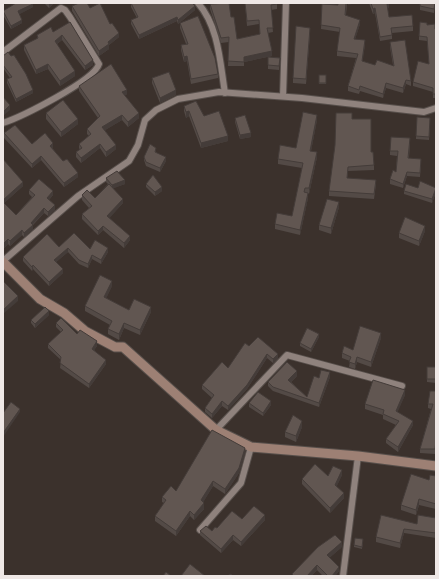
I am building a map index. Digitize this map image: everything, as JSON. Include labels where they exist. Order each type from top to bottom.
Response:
[{"type":"street","points":[[198,3],[205,10],[215,33],[226,93]]},
{"type":"street","points":[[283,96],[286,3]]},
{"type":"street","points":[[3,52],[61,8],[65,10],[70,17],[99,64],[86,77],[33,111],[3,123]]},
{"type":"street","points":[[436,108],[424,112],[283,96],[219,92],[178,99],[150,115],[145,120],[138,145],[129,161],[78,196],[3,261],[40,299],[64,313],[85,331],[115,347],[123,347],[216,430],[251,447],[358,456],[436,466]]},
{"type":"street","points":[[216,430],[287,355],[402,386]]},
{"type":"street","points":[[200,530],[241,483],[251,447]]},
{"type":"street","points":[[343,576],[358,456]]},
{"type":"building","points":[[16,3],[33,4],[18,11],[22,20],[11,26],[3,11]]},
{"type":"building","points":[[79,3],[87,3],[90,8],[100,3],[110,24],[112,23],[119,33],[108,42],[109,44],[99,51],[72,6]]},
{"type":"building","points":[[131,3],[192,3],[195,6],[178,20],[177,17],[139,35],[131,20],[138,17]]},
{"type":"building","points":[[229,3],[231,17],[234,17],[237,39],[260,34],[259,20],[247,21],[245,3],[277,3],[271,5],[273,28],[267,28],[272,51],[244,57],[244,62],[228,61],[229,37],[221,38],[210,4]]},
{"type":"building","points":[[338,3],[346,3],[345,15],[360,20],[354,39],[365,40],[362,61],[375,65],[377,60],[394,66],[390,42],[405,40],[411,81],[406,80],[403,88],[386,83],[383,94],[360,86],[359,90],[348,86],[358,54],[337,51],[340,28],[321,25],[322,4],[338,5]]},
{"type":"building","points":[[371,3],[389,3],[387,4],[389,17],[412,15],[413,26],[391,28],[392,35],[380,37],[375,8],[373,9]]},
{"type":"building","points":[[420,3],[435,3],[434,9],[420,6]]},
{"type":"building","points":[[198,16],[215,58],[218,74],[191,79],[187,56],[184,57],[181,45],[188,44],[180,23]]},
{"type":"building","points":[[70,22],[93,60],[85,66],[62,35],[55,41],[75,71],[60,81],[48,64],[36,70],[24,45],[38,38],[37,35],[51,27],[53,32]]},
{"type":"building","points":[[420,22],[427,23],[427,25],[435,24],[436,94],[433,94],[433,88],[413,82],[418,61],[429,64],[427,37],[419,36]]},
{"type":"building","points":[[296,26],[310,28],[306,79],[293,78]]},
{"type":"building","points":[[8,52],[11,56],[14,55],[26,74],[33,90],[16,99],[7,79],[12,77],[3,65],[3,56]]},
{"type":"building","points":[[268,57],[280,58],[279,66],[268,65]]},
{"type":"building","points":[[111,64],[127,90],[122,92],[139,113],[128,122],[122,115],[102,127],[116,145],[106,152],[100,144],[81,158],[76,152],[82,148],[79,144],[91,134],[87,129],[100,116],[79,86]]},
{"type":"building","points":[[169,72],[176,90],[160,98],[152,78]]},
{"type":"building","points":[[319,75],[326,75],[326,83],[319,83]]},
{"type":"building","points":[[3,97],[10,105],[3,112]]},
{"type":"building","points":[[63,100],[78,119],[61,132],[46,113]]},
{"type":"building","points":[[196,101],[204,116],[219,111],[228,136],[201,143],[189,111],[186,112],[184,106]]},
{"type":"building","points":[[303,112],[317,115],[310,151],[317,152],[309,188],[305,188],[304,192],[308,193],[300,230],[275,224],[277,213],[292,216],[303,163],[278,159],[280,145],[296,148]]},
{"type":"building","points":[[336,113],[352,113],[352,119],[371,119],[371,152],[373,152],[374,165],[348,167],[347,178],[376,180],[374,194],[329,191],[335,145]]},
{"type":"building","points":[[245,115],[251,133],[240,135],[235,118]]},
{"type":"building","points":[[417,117],[430,118],[429,137],[416,136]]},
{"type":"building","points":[[15,125],[32,144],[45,133],[53,143],[50,146],[63,161],[67,159],[78,173],[64,183],[41,156],[32,164],[4,133]]},
{"type":"building","points":[[391,137],[410,138],[408,158],[421,159],[420,173],[407,172],[403,184],[390,179],[393,170],[396,172],[398,151],[390,151]]},
{"type":"building","points":[[150,144],[156,148],[155,152],[166,157],[160,168],[146,162],[144,157]]},
{"type":"building","points":[[3,159],[23,182],[3,200]]},
{"type":"building","points":[[117,171],[125,180],[112,185],[106,178]]},
{"type":"building","points":[[153,175],[162,187],[155,192],[146,184]]},
{"type":"building","points":[[39,179],[53,191],[47,198],[55,205],[48,212],[44,208],[31,223],[33,225],[24,233],[22,230],[10,241],[8,239],[3,244],[3,202],[16,215],[35,195],[29,190]]},
{"type":"building","points":[[420,181],[436,188],[432,199],[404,191],[406,184],[418,188]]},
{"type":"building","points":[[109,184],[123,199],[107,216],[130,236],[124,243],[103,226],[98,231],[82,214],[92,206],[82,195],[87,190],[95,198]]},
{"type":"building","points":[[327,199],[339,202],[331,228],[319,225]]},
{"type":"building","points":[[405,217],[425,226],[419,241],[399,233]]},
{"type":"building","points":[[74,233],[90,249],[95,240],[108,248],[101,260],[92,255],[88,264],[79,260],[68,248],[54,260],[63,269],[49,282],[23,257],[47,234],[59,247]]},
{"type":"building","points":[[100,275],[112,281],[104,297],[129,310],[134,299],[151,307],[140,330],[124,323],[119,334],[108,329],[112,321],[85,306]]},
{"type":"building","points":[[3,281],[18,296],[3,310]]},
{"type":"building","points":[[45,307],[49,311],[35,324],[31,320]]},
{"type":"building","points":[[61,318],[77,334],[80,330],[97,341],[92,349],[106,360],[89,384],[60,363],[61,357],[48,344],[63,330],[56,323]]},
{"type":"building","points":[[360,326],[381,333],[371,362],[357,357],[355,364],[349,362],[351,357],[342,353],[344,346],[353,350]]},
{"type":"building","points":[[307,328],[319,334],[311,349],[300,343]]},
{"type":"building","points":[[258,337],[278,354],[273,359],[267,354],[247,385],[228,406],[222,401],[212,414],[205,408],[214,395],[202,385],[222,362],[228,368],[245,343],[249,346]]},
{"type":"building","points":[[287,362],[297,371],[288,380],[307,397],[314,376],[319,378],[321,370],[330,372],[319,403],[273,387],[268,382]]},
{"type":"building","points":[[427,367],[436,367],[436,379],[427,379]]},
{"type":"building","points":[[373,380],[405,390],[396,411],[413,421],[398,447],[386,439],[399,421],[383,414],[384,410],[365,404]]},
{"type":"building","points":[[430,391],[436,391],[435,449],[420,449],[433,404],[428,404]]},
{"type":"building","points":[[258,392],[271,401],[263,413],[249,403]]},
{"type":"building","points":[[11,402],[20,409],[3,433],[3,413]]},
{"type":"building","points":[[293,415],[302,421],[296,436],[285,432]]},
{"type":"building","points":[[212,430],[245,448],[239,468],[225,489],[213,481],[201,500],[204,503],[194,515],[190,511],[176,531],[155,516],[166,500],[162,497],[171,486],[176,491]]},
{"type":"building","points":[[315,464],[328,476],[333,466],[342,470],[335,485],[344,493],[330,508],[302,479]]},
{"type":"building","points":[[411,474],[429,480],[430,475],[436,476],[436,504],[419,499],[416,510],[401,505]]},
{"type":"building","points":[[254,506],[265,515],[241,542],[233,535],[221,549],[200,531],[206,526],[212,531],[215,527],[217,528],[232,511],[242,519]]},
{"type":"building","points":[[381,515],[417,524],[418,515],[436,518],[436,533],[404,529],[400,543],[376,537]]},
{"type":"building","points":[[335,535],[342,542],[327,555],[339,567],[332,576],[328,576],[317,565],[307,576],[294,576],[292,574],[318,547]]},
{"type":"building","points":[[355,538],[363,539],[362,547],[354,545]]},
{"type":"building","points":[[190,564],[205,576],[181,576]]},
{"type":"building","points":[[166,572],[171,576],[163,576]]}]
